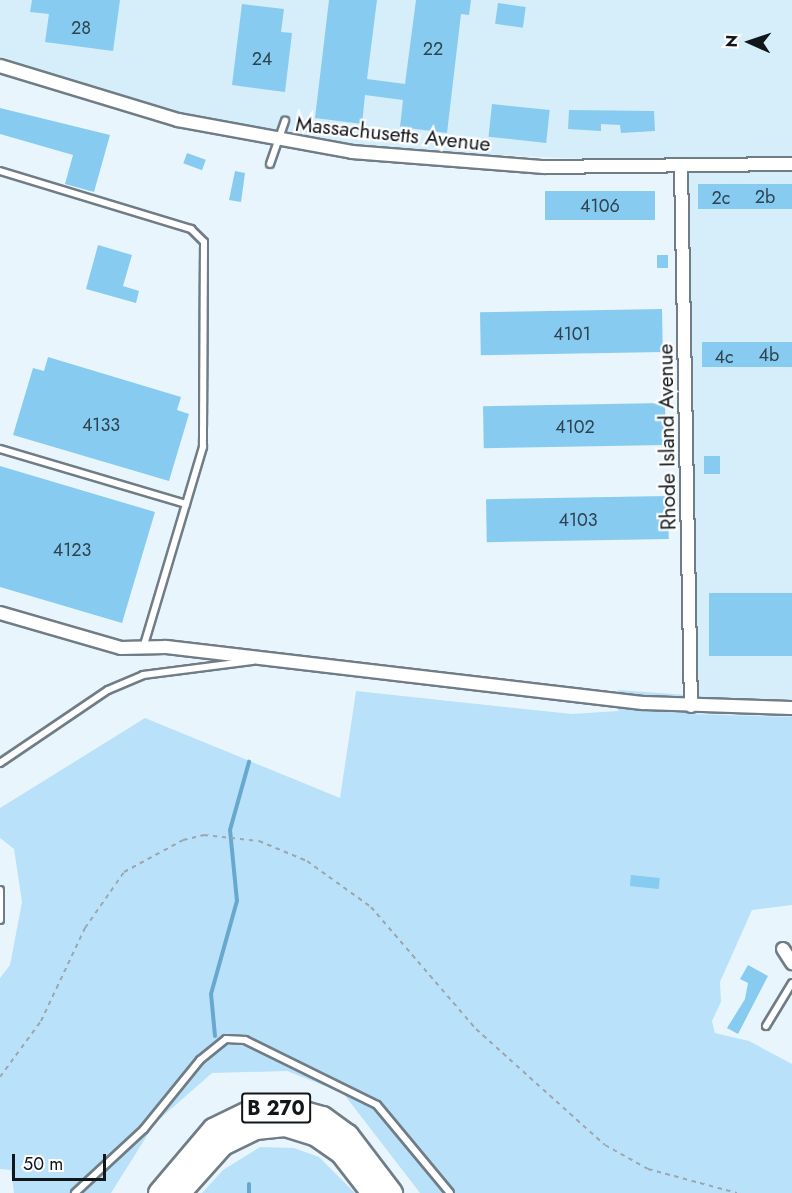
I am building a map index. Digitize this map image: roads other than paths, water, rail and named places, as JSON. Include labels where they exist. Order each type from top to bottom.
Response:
[{"type":"main road","name":"B 270","points":[[159,1193],[213,1129],[252,1110],[287,1107],[323,1117],[348,1135],[392,1193]]},
{"type":"main road","name":"B 270","points":[[180,1193],[223,1145],[256,1129],[285,1126],[315,1135],[341,1153],[372,1193]]},
{"type":"street","name":"Massachusetts Avenue","points":[[0,66],[132,109],[275,140],[487,164],[681,167],[792,164]]},
{"type":"street","name":"Rhode Island Avenue","points":[[681,167],[692,706]]},
{"type":"street","points":[[0,613],[121,648],[266,658],[692,706],[792,708]]},
{"type":"street","points":[[783,949],[792,963]]},
{"type":"lane","points":[[270,164],[275,140],[285,121]]},
{"type":"lane","points":[[0,171],[199,233],[207,254],[203,447],[143,648]]},
{"type":"lane","points":[[0,449],[186,504]]},
{"type":"lane","points":[[0,763],[108,690],[143,675],[266,658]]},
{"type":"lane","points":[[0,890],[0,920]]},
{"type":"lane","points":[[766,1026],[792,983]]},
{"type":"lane","points":[[75,1193],[144,1129],[200,1060],[226,1039],[245,1040],[377,1105],[450,1193]]},
{"type":"waterway","points":[[215,1036],[211,994],[237,901],[230,830],[249,762]]},
{"type":"waterway","points":[[249,1184],[249,1193]]}]
